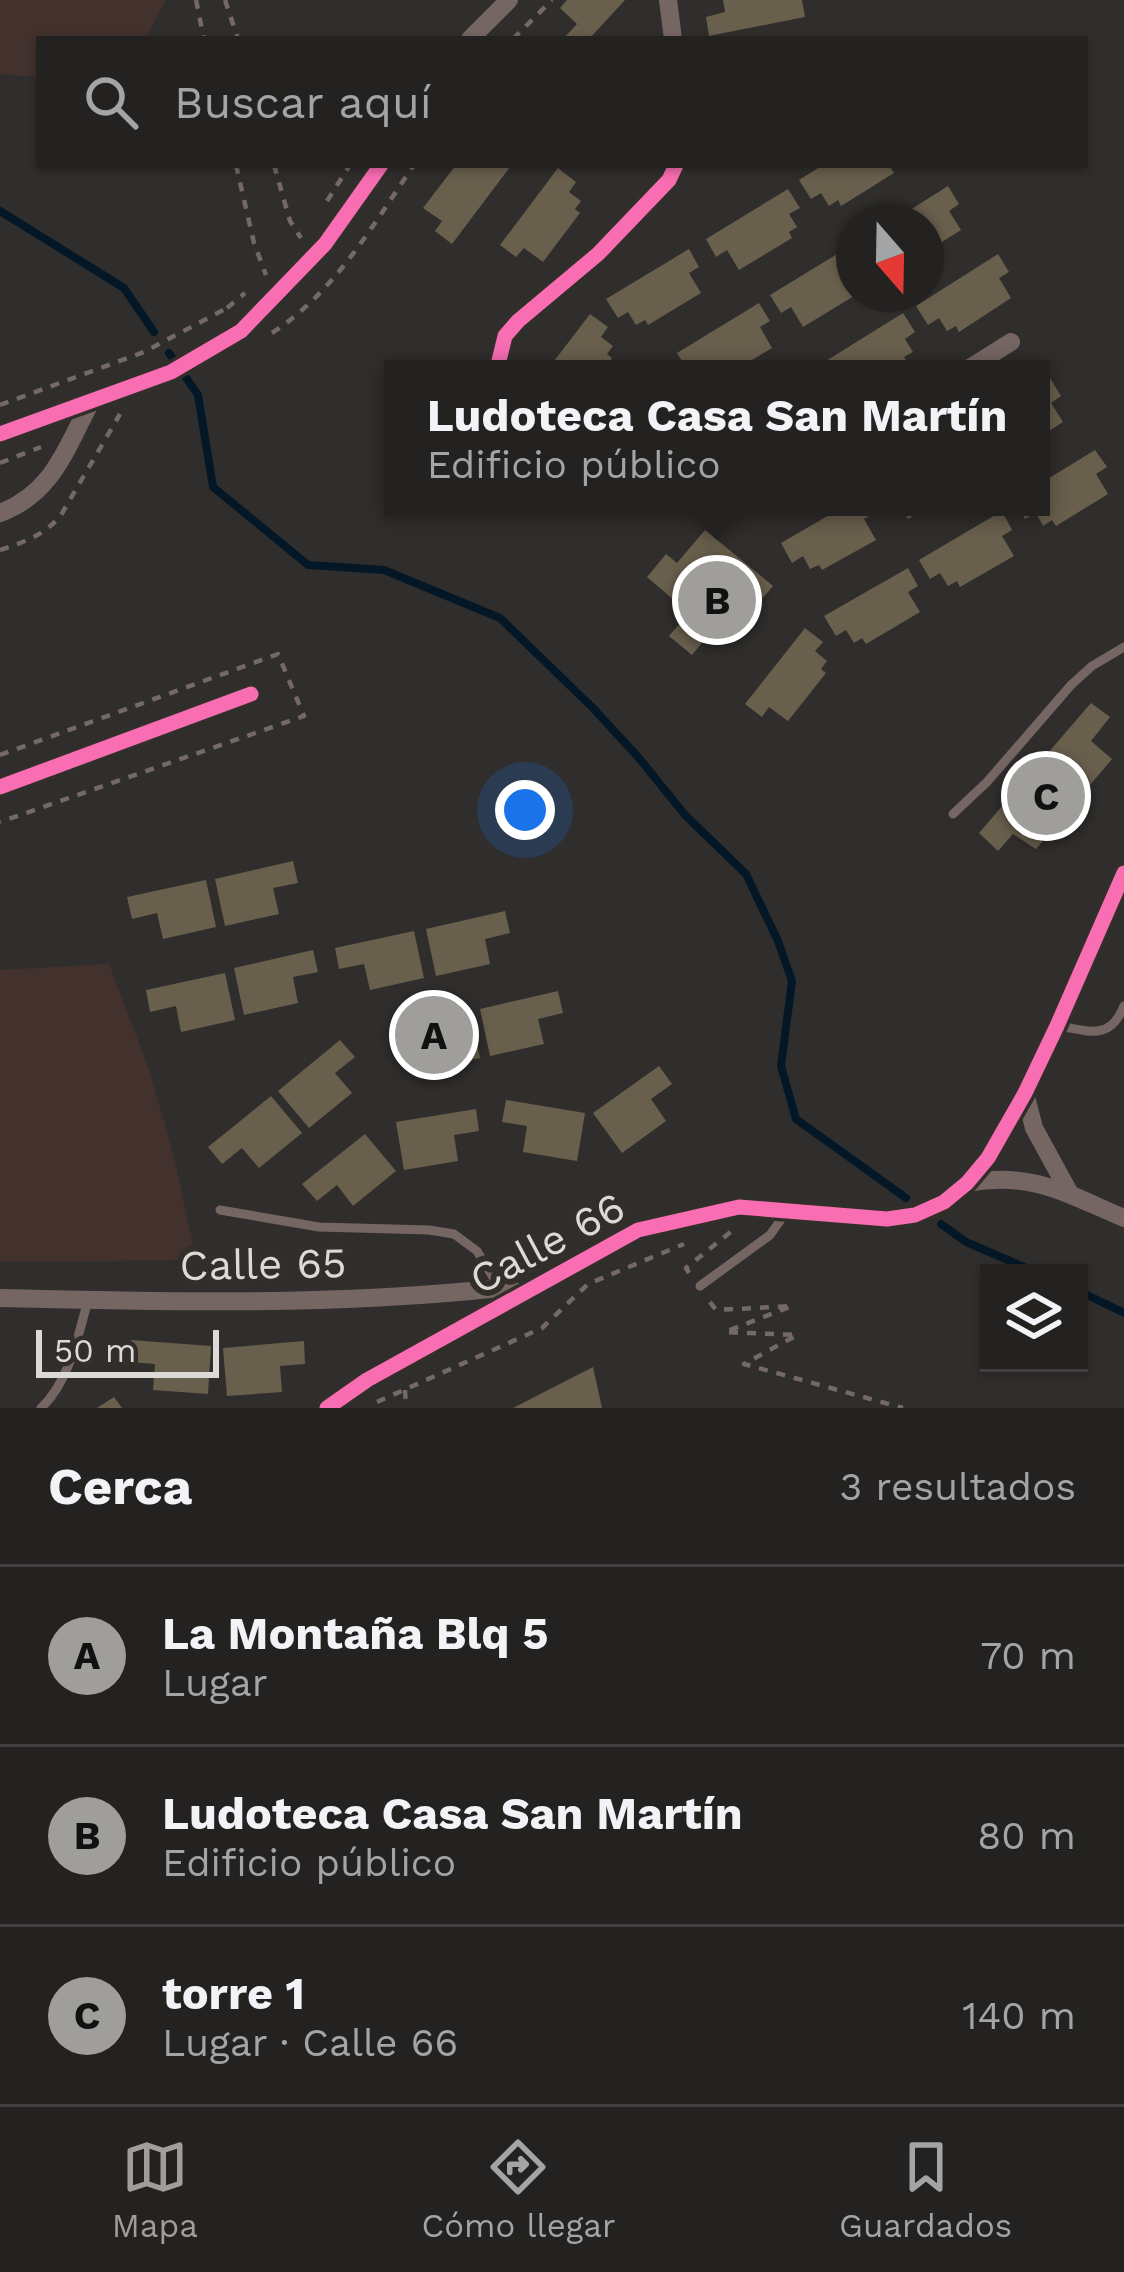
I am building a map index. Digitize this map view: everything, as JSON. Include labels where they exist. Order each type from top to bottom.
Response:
[{"type":"street","points":[[473,36],[509,0]]},
{"type":"street","points":[[668,0],[673,36]]},
{"type":"street","points":[[0,434],[171,372],[241,331],[325,244],[379,168]]},
{"type":"street","points":[[499,360],[506,336],[518,321],[598,254],[670,180],[675,168]]},
{"type":"street","points":[[982,360],[1011,342]]},
{"type":"street","points":[[0,513],[37,493],[50,479],[92,400]]},
{"type":"street","points":[[0,787],[251,694]]},
{"type":"street","name":"Calle 66","points":[[327,1408],[367,1380],[638,1230],[739,1207],[887,1219],[915,1215],[944,1202],[988,1158],[1024,1093],[1124,873]]},
{"type":"street","points":[[1024,1093],[1034,1128],[1069,1192]]},
{"type":"street","points":[[968,1183],[1021,1179],[1069,1192],[1124,1218]]},
{"type":"street","name":"Calle 65","points":[[0,1298],[316,1301],[500,1288],[526,1294]]},
{"type":"lane","points":[[953,814],[1071,685],[1124,646]]},
{"type":"lane","points":[[1058,1026],[1107,1030],[1124,1006]]},
{"type":"lane","points":[[220,1210],[319,1227],[454,1234],[477,1251],[500,1288]]},
{"type":"lane","points":[[700,1286],[770,1235],[787,1211]]},
{"type":"lane","points":[[41,1408],[65,1372],[88,1300]]},
{"type":"path","points":[[196,0],[204,36]]},
{"type":"path","points":[[226,0],[237,36]]},
{"type":"path","points":[[516,36],[552,0]]},
{"type":"path","points":[[237,168],[266,282],[278,268]]},
{"type":"path","points":[[275,168],[290,221],[301,239],[310,229]]},
{"type":"path","points":[[319,214],[348,168]]},
{"type":"path","points":[[0,405],[144,352],[226,308],[248,290]]},
{"type":"path","points":[[226,308],[241,331]]},
{"type":"path","points":[[0,550],[39,535],[57,520],[112,423],[128,406]]},
{"type":"path","points":[[0,463],[44,446],[48,450]]},
{"type":"path","points":[[736,1228],[686,1268],[716,1310],[792,1306],[725,1332],[797,1335],[744,1364],[903,1408]]},
{"type":"path","points":[[362,1408],[542,1328],[588,1284],[691,1240]]},
{"type":"path","points":[[405,1389],[406,1408]]},
{"type":"shaded area","points":[[0,0],[166,0],[147,36],[36,36],[36,77],[0,74]]},
{"type":"shaded area","points":[[109,964],[150,1072],[196,1260],[0,1262],[0,970]]},
{"type":"building","points":[[567,0],[625,0],[592,36],[566,36],[577,24],[560,8]]},
{"type":"building","points":[[723,0],[802,0],[805,17],[709,36],[706,17],[725,12]]},
{"type":"building","points":[[454,168],[509,168],[452,244],[435,231],[442,221],[423,208]]},
{"type":"building","points":[[558,168],[576,182],[569,192],[581,201],[575,209],[580,213],[543,262],[524,248],[516,257],[500,245]]},
{"type":"building","points":[[818,168],[891,168],[894,173],[844,204],[838,200],[829,206],[821,193],[811,199],[799,180]]},
{"type":"building","points":[[948,186],[959,204],[949,211],[961,230],[944,241],[944,204],[920,204]]},
{"type":"building","points":[[788,189],[800,208],[789,214],[797,227],[789,232],[792,238],[739,270],[727,250],[716,257],[706,239]]},
{"type":"building","points":[[689,249],[699,267],[689,273],[701,293],[648,325],[645,320],[636,325],[628,312],[618,318],[606,299]]},
{"type":"building","points":[[998,254],[1009,272],[999,278],[1011,298],[959,332],[956,326],[947,331],[939,318],[928,325],[920,312],[944,312],[944,288]]},
{"type":"building","points":[[836,255],[836,307],[803,327],[791,307],[781,313],[770,295]]},
{"type":"building","points":[[759,303],[770,321],[760,327],[772,348],[752,360],[681,360],[677,353]]},
{"type":"building","points":[[903,313],[915,332],[905,339],[913,352],[906,360],[827,360]]},
{"type":"building","points":[[590,314],[608,327],[601,337],[613,346],[607,354],[611,360],[555,360]]},
{"type":"building","points":[[1050,378],[1061,396],[1051,403],[1063,422],[1050,430]]},
{"type":"building","points":[[1095,450],[1107,467],[1096,474],[1108,494],[1056,526],[1052,520],[1043,526],[1038,516],[1050,516],[1050,478]]},
{"type":"building","points":[[828,516],[870,516],[864,519],[876,540],[822,570],[819,565],[810,569],[803,556],[792,563],[781,543]]},
{"type":"building","points":[[994,516],[1005,516],[1012,530],[1002,536],[1014,556],[960,587],[957,581],[948,586],[940,573],[930,579],[919,560]]},
{"type":"building","points":[[705,530],[773,586],[722,645],[709,634],[692,655],[669,636],[689,613],[647,577],[666,554],[677,563]]},
{"type":"building","points":[[908,568],[918,586],[908,592],[920,612],[866,644],[862,638],[854,643],[846,630],[836,636],[824,616]]},
{"type":"building","points":[[805,628],[823,642],[815,651],[827,661],[821,669],[826,673],[788,721],[769,707],[762,717],[745,704]]},
{"type":"building","points":[[1091,703],[1110,717],[1091,741],[1112,759],[1036,849],[1013,834],[998,851],[979,833]]},
{"type":"building","points":[[293,861],[298,883],[273,888],[279,914],[225,926],[215,879]]},
{"type":"building","points":[[206,880],[216,927],[163,939],[157,913],[132,919],[127,897]]},
{"type":"building","points":[[505,911],[510,933],[485,939],[490,964],[436,976],[426,929]]},
{"type":"building","points":[[414,931],[424,978],[370,990],[364,964],[339,969],[335,948]]},
{"type":"building","points":[[313,950],[318,972],[293,977],[298,1003],[244,1015],[234,968]]},
{"type":"building","points":[[225,973],[235,1020],[181,1032],[176,1006],[150,1012],[146,990]]},
{"type":"building","points":[[558,991],[563,1013],[538,1019],[544,1044],[490,1056],[480,1009]]},
{"type":"building","points":[[470,1010],[480,1058],[426,1069],[421,1044],[395,1049],[391,1027]]},
{"type":"building","points":[[340,1040],[355,1057],[335,1073],[352,1093],[309,1128],[278,1091]]},
{"type":"building","points":[[659,1066],[672,1084],[651,1099],[666,1121],[622,1153],[593,1113]]},
{"type":"building","points":[[271,1096],[302,1133],[259,1168],[242,1148],[222,1164],[208,1147]]},
{"type":"building","points":[[506,1100],[585,1113],[577,1161],[523,1152],[527,1126],[502,1122]]},
{"type":"building","points":[[476,1109],[479,1131],[454,1135],[458,1161],[404,1170],[396,1122]]},
{"type":"building","points":[[365,1134],[396,1171],[353,1206],[337,1185],[317,1201],[302,1184]]},
{"type":"building","points":[[131,1340],[211,1346],[208,1394],[153,1390],[155,1364],[129,1362]]},
{"type":"building","points":[[304,1341],[305,1364],[280,1366],[282,1392],[227,1396],[223,1348]]},
{"type":"building","points":[[593,1367],[602,1408],[513,1408]]},
{"type":"building","points":[[114,1397],[122,1408],[97,1408]]},
{"type":"waterway","points":[[0,211],[124,288],[154,332]]},
{"type":"waterway","points":[[169,353],[198,395],[213,487],[308,565],[384,570],[500,618],[593,708],[685,815],[746,874],[792,981],[781,1066],[796,1119],[906,1198]]},
{"type":"waterway","points":[[941,1224],[966,1242],[1017,1264]]},
{"type":"waterway","points":[[1088,1295],[1124,1313]]},
{"type":"cycle path","points":[[0,434],[171,372],[241,331],[325,244],[379,168]]},
{"type":"cycle path","points":[[499,360],[505,336],[518,321],[598,254],[669,180],[675,168]]},
{"type":"cycle path","points":[[0,787],[251,694]]},
{"type":"cycle path","points":[[327,1408],[367,1380],[638,1230],[739,1207],[887,1219],[915,1215],[944,1202],[988,1158],[1025,1093],[1124,873]]},
{"type":"place","name":"Ludoteca Casa San Martín","points":[[717,600]]},
{"type":"place","name":"torre 1","points":[[1046,796]]},
{"type":"place","name":"La Montaña Blq 5","points":[[434,1035]]}]
